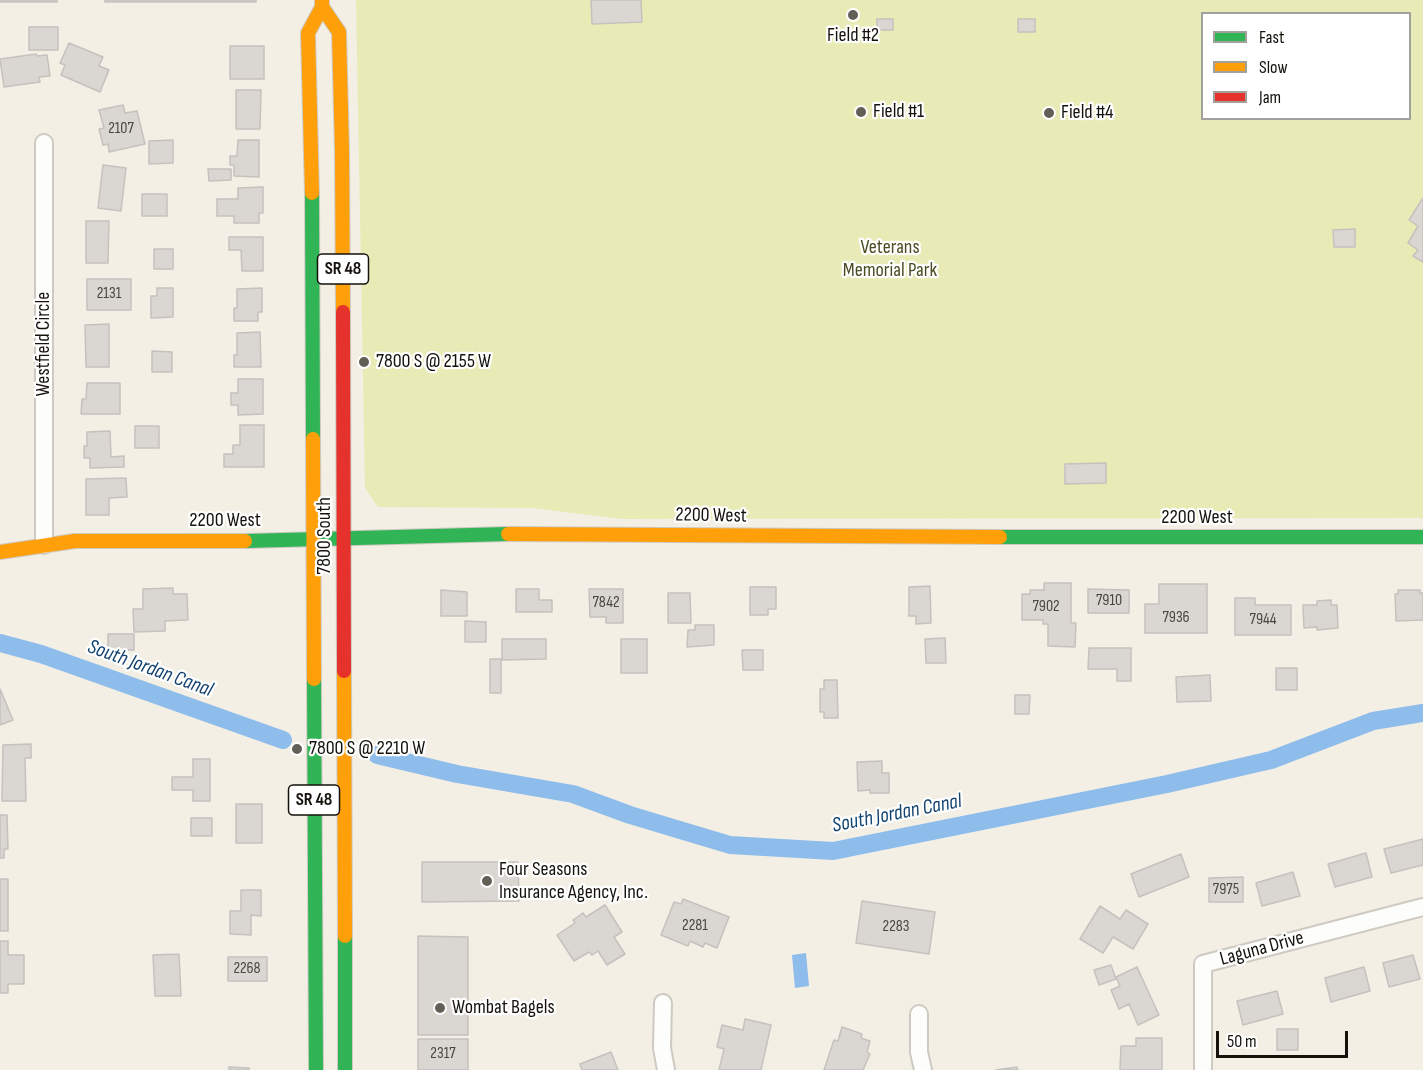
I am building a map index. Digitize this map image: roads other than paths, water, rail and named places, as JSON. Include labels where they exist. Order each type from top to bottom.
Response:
[{"type":"main road","name":"7800 South","points":[[322,3],[339,32],[342,151],[345,1070]]},
{"type":"main road","name":"7800 South","points":[[316,1070],[312,216],[308,33],[322,3]]},
{"type":"main road","name":"2200 West","points":[[0,552],[44,544],[97,540],[281,541],[344,537],[541,533],[894,537],[1423,537]]},
{"type":"street","name":"Westfield Circle","points":[[44,143],[44,544]]},
{"type":"street","name":"Laguna Drive","points":[[1203,1070],[1203,964],[1423,907]]},
{"type":"street","points":[[663,1003],[662,1036],[666,1070]]},
{"type":"street","points":[[919,1014],[919,1052],[923,1070]]},
{"type":"water","points":[[806,953],[809,986],[795,988],[792,955]]},
{"type":"waterway","name":"South Jordan Canal","points":[[0,643],[41,654],[283,740]]},
{"type":"waterway","name":"South Jordan Canal","points":[[377,755],[457,774],[573,794],[630,815],[730,845],[833,851],[1167,784],[1271,760],[1373,721],[1423,713]]},
{"type":"place","name":"Field #2","points":[[853,15]]},
{"type":"place","name":"Field #1","points":[[861,112]]},
{"type":"place","name":"Field #4","points":[[1049,113]]},
{"type":"place","name":"7800 S @ 2155 W","points":[[364,362]]},
{"type":"place","name":"7800 S @ 2210 W","points":[[297,749]]},
{"type":"place","name":"Four Seasons Insurance Agency, Inc.","points":[[487,881]]},
{"type":"place","name":"Wombat Bagels","points":[[440,1008]]},
{"type":"park label","name":"Veterans Memorial Park","points":[[890,260]]}]
